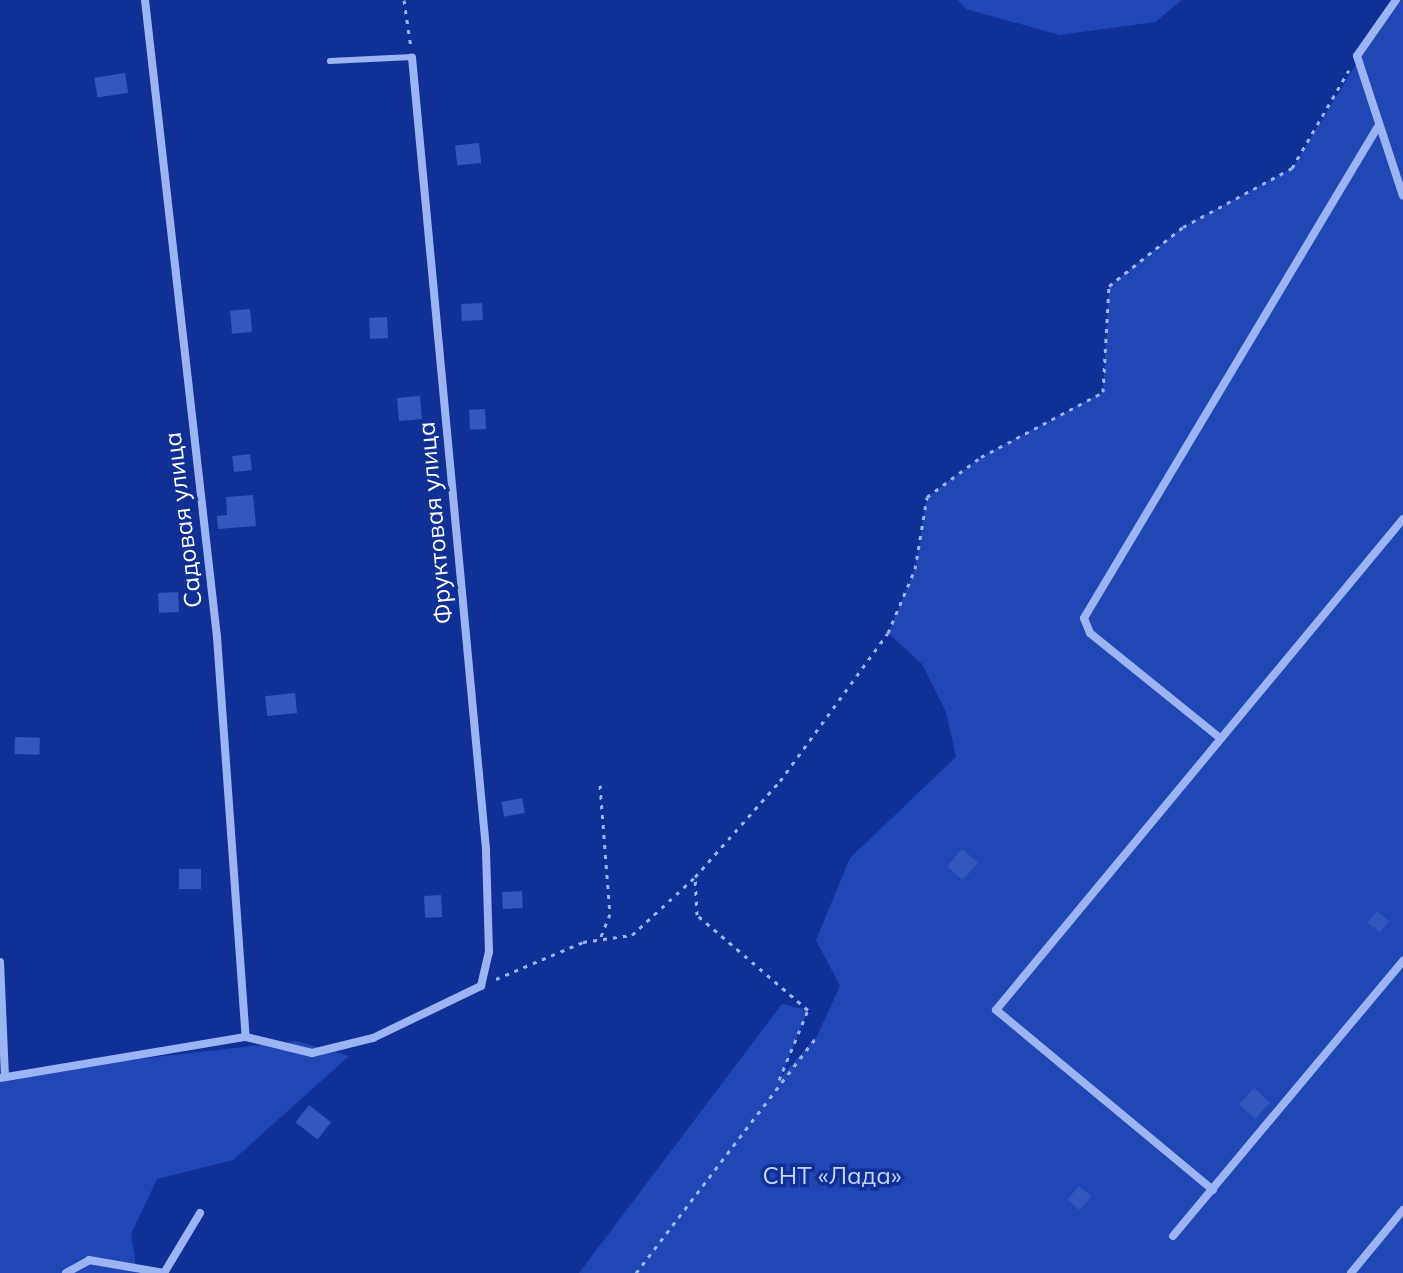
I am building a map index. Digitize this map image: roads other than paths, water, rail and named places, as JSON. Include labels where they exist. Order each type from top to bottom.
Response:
[{"type":"street","name":"Садовая улица","points":[[145,0],[217,637],[246,1037]]},
{"type":"street","points":[[1396,0],[1357,56],[1377,128],[1403,196]]},
{"type":"street","name":"Фруктовая улица","points":[[246,1037],[312,1053],[373,1038],[481,986],[489,952],[486,849],[412,57]]},
{"type":"street","points":[[1220,738],[1090,633],[1084,618],[1377,128]]},
{"type":"street","points":[[1213,1190],[996,1010],[1403,519]]},
{"type":"street","points":[[1173,1236],[1403,961]]},
{"type":"street","points":[[0,962],[2,1077],[246,1037]]},
{"type":"street","points":[[1351,1273],[1403,1210]]},
{"type":"street","points":[[66,1273],[89,1260],[164,1273],[200,1213]]},
{"type":"lane","points":[[330,61],[412,57]]},
{"type":"park label","name":"СНТ «Лада»","points":[[832,1176]]}]
